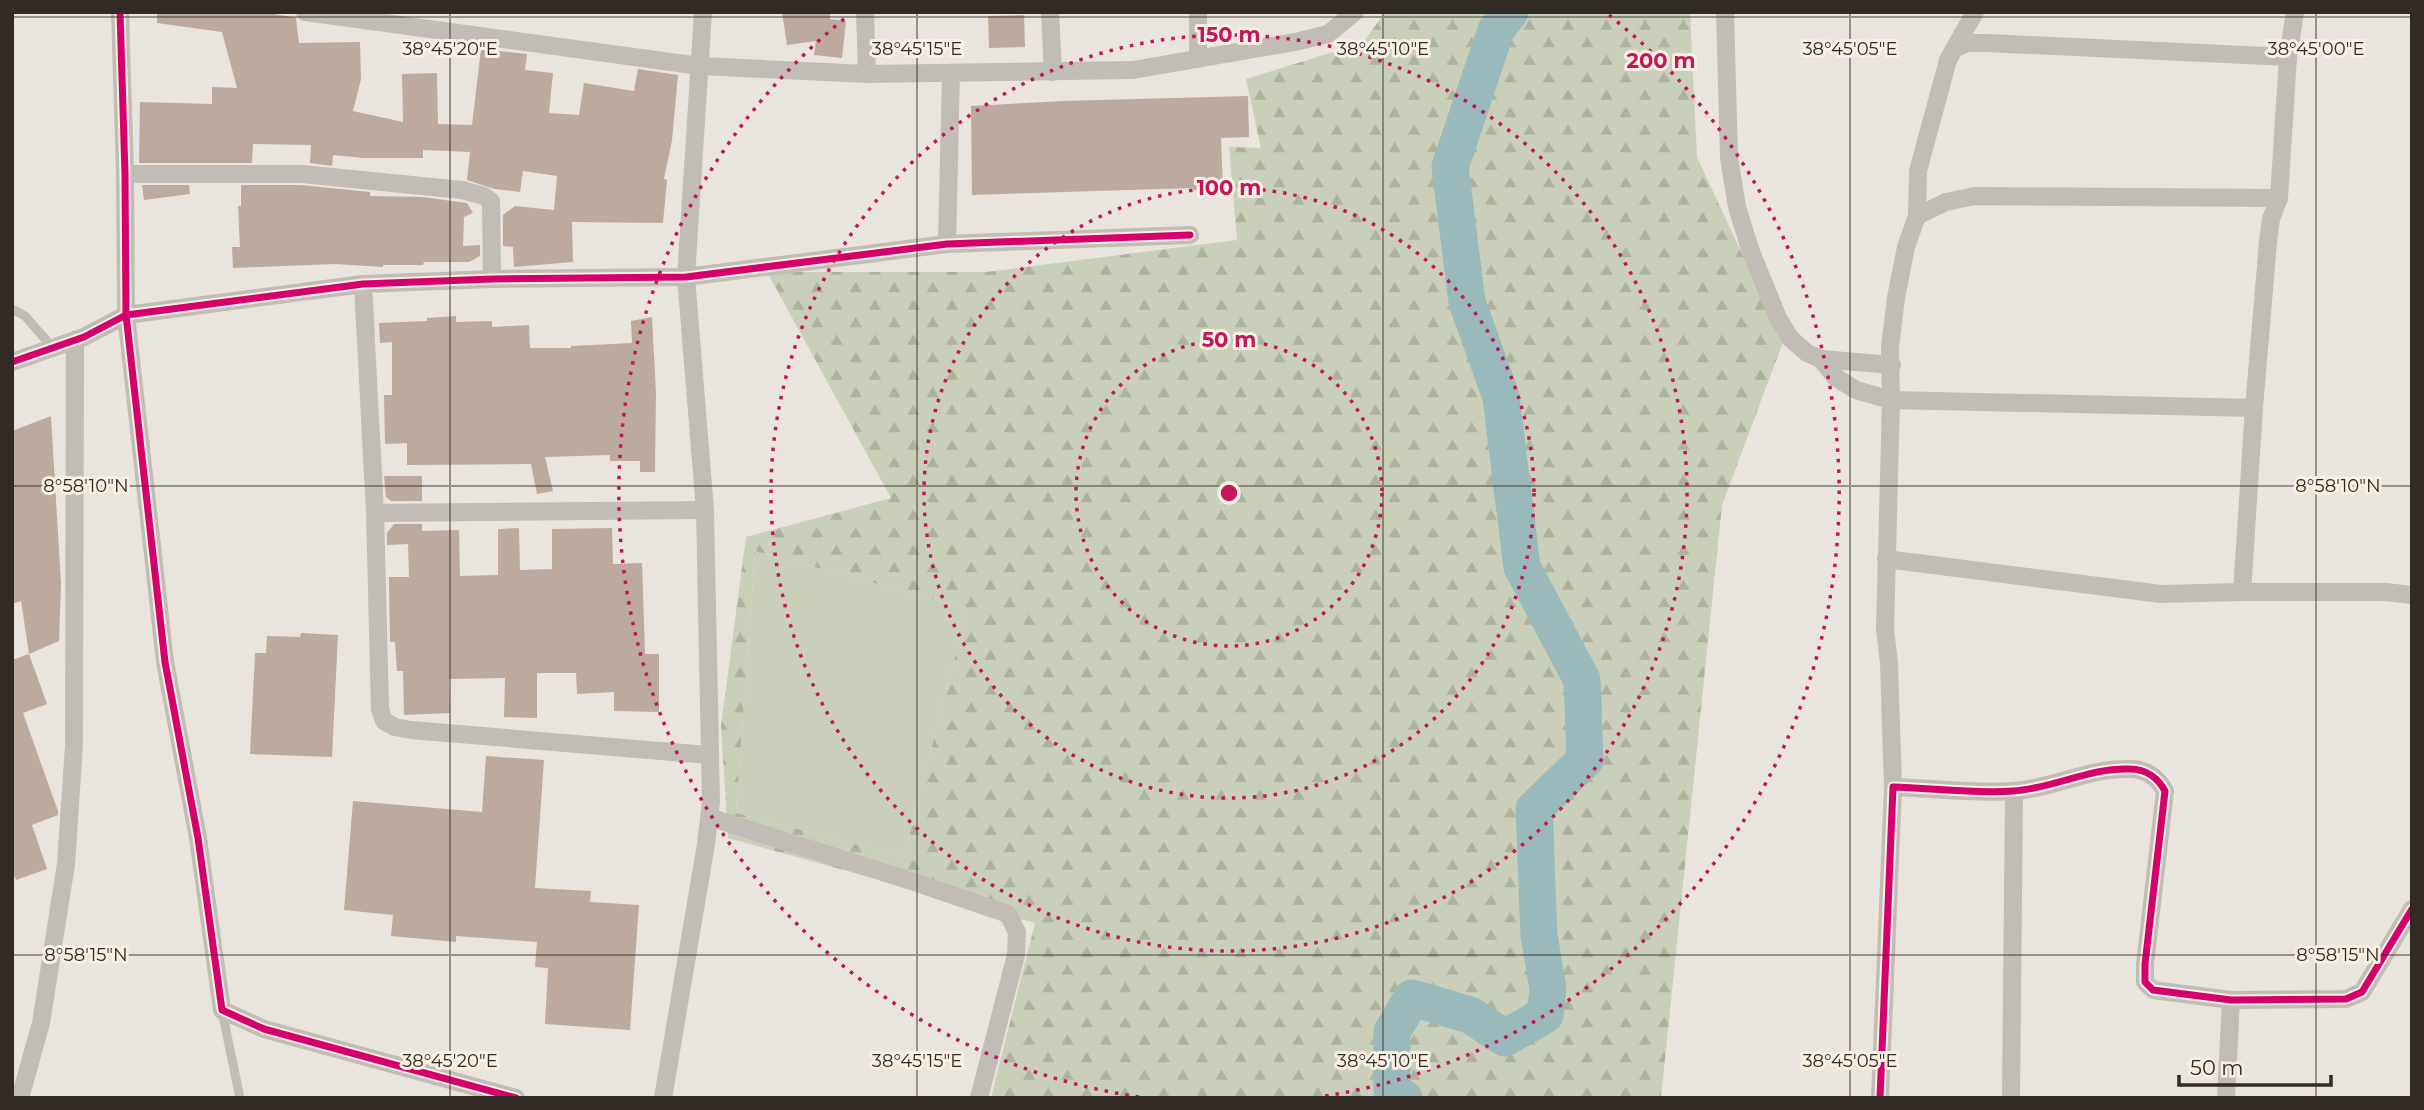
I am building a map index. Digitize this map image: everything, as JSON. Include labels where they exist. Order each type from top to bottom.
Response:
[{"type":"street","points":[[120,12],[126,315],[165,662],[198,838],[222,1010],[264,1029],[516,1098]]},
{"type":"street","points":[[305,12],[700,66],[867,74],[1133,71],[1295,43],[1328,34],[1355,12]]},
{"type":"street","points":[[663,1098],[709,817],[705,510],[686,277],[703,12]]},
{"type":"street","points":[[865,12],[867,74]]},
{"type":"street","points":[[1050,12],[1053,72]]},
{"type":"street","points":[[1198,12],[1198,59]]},
{"type":"street","points":[[1725,12],[1729,158],[1737,207],[1750,249],[1778,318],[1790,338],[1807,353],[1821,359],[1892,365]]},
{"type":"street","points":[[1880,1098],[1893,787],[1889,663],[1885,629],[1891,347],[1895,298],[1906,247],[1917,216],[1918,171],[1948,60],[1975,12]]},
{"type":"street","points":[[2242,592],[2254,408],[2271,219],[2279,198],[2288,57],[2295,12]]},
{"type":"street","points":[[1956,48],[1968,43],[2009,43],[2288,57]]},
{"type":"street","points":[[947,244],[951,73]]},
{"type":"street","points":[[125,174],[302,174],[398,182],[473,193],[491,201],[492,279]]},
{"type":"street","points":[[1917,216],[1946,202],[1975,196],[2279,198]]},
{"type":"street","points":[[12,362],[75,340],[126,315],[363,284],[492,279],[686,277],[947,244],[1190,235]]},
{"type":"street","points":[[363,284],[375,513],[380,709],[384,721],[395,727],[411,730],[708,755]]},
{"type":"street","points":[[20,1098],[41,1023],[66,864],[74,745],[75,340]]},
{"type":"street","points":[[1821,359],[1835,377],[1856,390],[1891,400],[2254,408]]},
{"type":"street","points":[[375,513],[705,510]]},
{"type":"street","points":[[1886,559],[2161,594],[2386,592],[2412,595]]},
{"type":"street","points":[[1893,787],[2014,791],[2112,770],[2133,769],[2150,774],[2160,781],[2165,791],[2145,964],[2145,982],[2153,990],[2231,1000],[2346,999],[2362,992],[2412,909]]},
{"type":"street","points":[[2011,1098],[2014,791]]},
{"type":"street","points":[[709,817],[1008,914],[1017,932],[1016,955],[979,1098]]},
{"type":"street","points":[[2226,1098],[2231,1000]]},
{"type":"lane","points":[[12,309],[25,316],[53,348]]},
{"type":"lane","points":[[222,1010],[240,1098]]},
{"type":"green space","points":[[1385,12],[1690,12],[1697,157],[1783,342],[1722,505],[1661,1098],[991,1098],[1035,923],[728,838],[721,726],[746,537],[891,498],[767,272],[986,272],[1237,240],[1229,147],[1261,148],[1246,79],[1363,43]],"holes":[[[755,551],[967,608],[904,857],[736,813]]]},
{"type":"green space","points":[[755,551],[967,608],[904,857],[736,813]]},
{"type":"building","points":[[157,12],[274,14],[296,18],[299,43],[360,42],[361,79],[353,111],[403,122],[402,74],[437,73],[438,124],[472,125],[481,49],[527,54],[525,70],[553,73],[549,113],[579,115],[584,83],[634,91],[638,69],[678,75],[672,140],[664,179],[667,180],[663,223],[572,222],[573,262],[514,267],[513,247],[503,246],[503,215],[515,206],[554,210],[557,176],[523,171],[520,192],[494,189],[467,180],[470,152],[423,150],[423,158],[333,155],[332,166],[310,163],[311,145],[253,144],[252,163],[139,163],[140,102],[212,104],[212,87],[237,88],[222,32],[157,23]]},
{"type":"building","points":[[782,12],[830,12],[830,19],[846,21],[842,58],[814,55],[816,41],[787,45]]},
{"type":"building","points":[[1024,15],[1025,47],[989,48],[988,16]]},
{"type":"building","points":[[1248,96],[1249,137],[1221,138],[1223,189],[972,195],[971,106]]},
{"type":"building","points":[[142,185],[189,185],[190,194],[144,200]]},
{"type":"building","points":[[241,185],[301,185],[370,192],[370,196],[422,197],[467,203],[473,213],[464,217],[463,246],[480,245],[480,256],[469,262],[424,262],[423,265],[383,267],[335,264],[233,268],[232,247],[240,247],[238,206],[241,206]]},
{"type":"building","points":[[456,316],[456,322],[492,321],[492,327],[529,325],[530,348],[632,343],[631,321],[652,317],[656,393],[655,472],[640,472],[640,461],[610,461],[610,455],[545,457],[553,491],[537,494],[531,464],[407,465],[407,443],[385,444],[384,395],[392,395],[392,342],[380,343],[379,323],[427,321],[427,318]]},
{"type":"building","points":[[51,416],[61,584],[59,641],[29,654],[21,601],[12,604],[12,431]]},
{"type":"building","points":[[384,476],[422,476],[422,501],[391,501],[386,497]]},
{"type":"building","points":[[394,524],[422,524],[422,531],[459,530],[460,576],[498,575],[498,529],[519,528],[520,570],[552,569],[552,529],[612,528],[613,564],[642,563],[645,654],[659,654],[659,712],[614,711],[614,692],[577,694],[576,673],[537,673],[537,718],[504,717],[505,678],[449,679],[450,713],[404,715],[403,671],[397,671],[395,642],[390,642],[389,577],[409,577],[408,544],[387,545],[387,533]]},
{"type":"building","points":[[301,633],[338,635],[332,757],[250,754],[255,653],[266,653],[267,636],[300,637]]},
{"type":"building","points":[[29,654],[47,704],[23,713],[58,815],[32,825],[47,869],[16,880],[12,870],[12,660]]},
{"type":"building","points":[[486,756],[544,760],[535,888],[591,891],[590,902],[639,905],[630,1030],[545,1024],[548,968],[535,967],[537,942],[456,936],[456,942],[391,936],[393,915],[344,910],[353,801],[482,812]]},
{"type":"waterway","points":[[1404,1098],[1392,1092],[1392,1032],[1412,998],[1470,1015],[1505,1038],[1545,1015],[1548,989],[1539,935],[1534,809],[1585,760],[1582,680],[1522,567],[1501,397],[1467,302],[1450,167],[1496,30],[1510,12]]},
{"type":"cycle path","points":[[120,12],[126,315],[165,662],[198,838],[222,1010],[264,1029],[516,1098]]},
{"type":"cycle path","points":[[12,362],[84,337],[126,315],[363,284],[492,279],[686,277],[947,244],[1190,235]]},
{"type":"cycle path","points":[[1880,1098],[1893,787],[2013,791],[2115,769],[2141,771],[2155,778],[2165,791],[2145,964],[2145,982],[2153,990],[2231,1000],[2346,999],[2362,992],[2412,909]]}]
